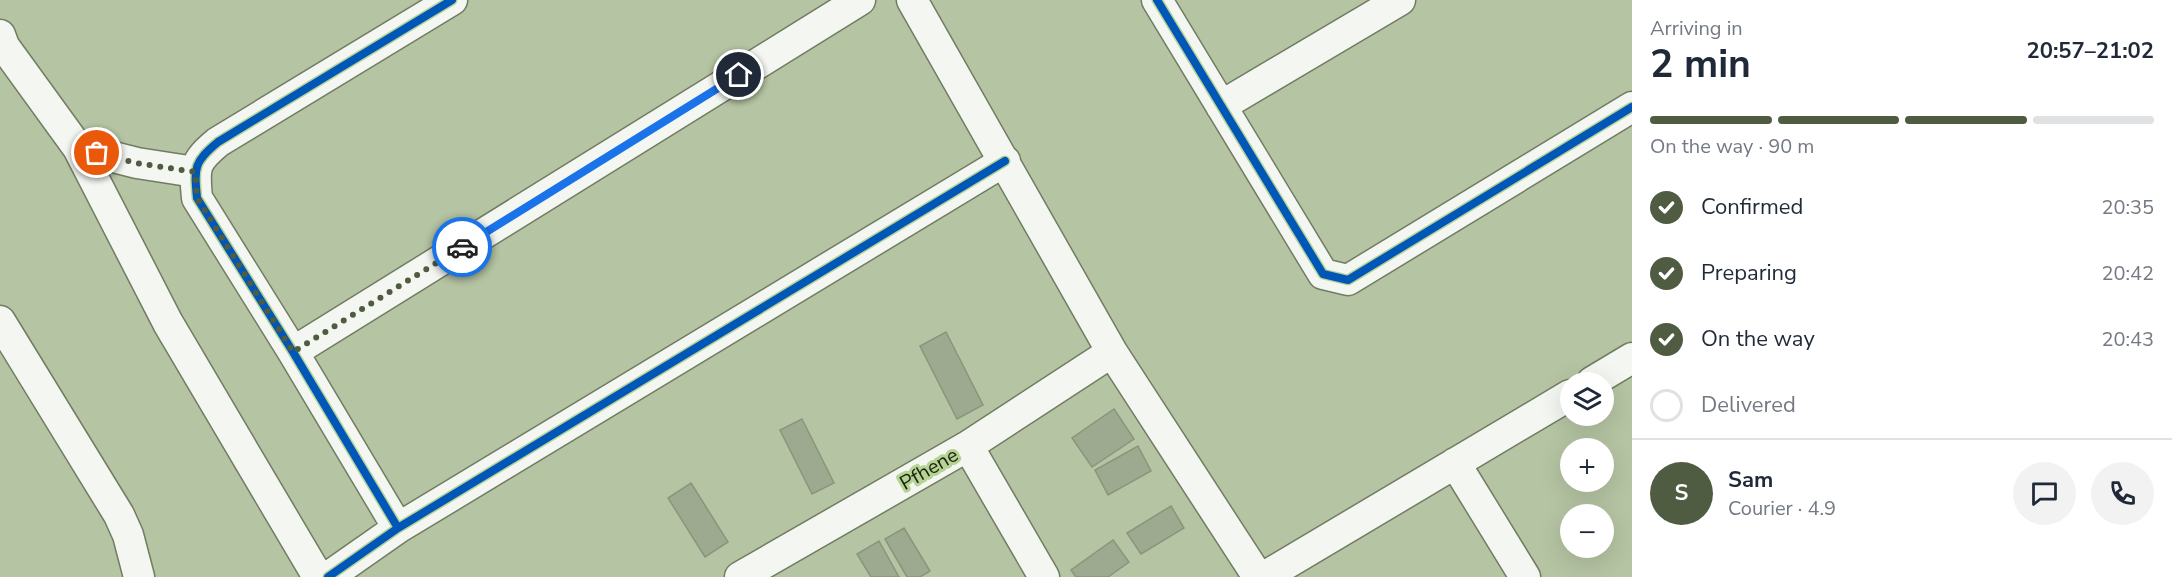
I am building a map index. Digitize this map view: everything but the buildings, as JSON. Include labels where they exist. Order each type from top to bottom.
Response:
[{"type":"street","points":[[398,528],[293,352],[197,198],[195,172],[204,154],[218,142],[452,0]]},
{"type":"street","points":[[293,352],[860,0]]},
{"type":"street","points":[[912,0],[1112,352],[1258,577]]},
{"type":"street","points":[[1157,0],[1323,274],[1348,280],[1632,107]]},
{"type":"street","points":[[1221,106],[1400,0]]},
{"type":"street","points":[[0,35],[4,46],[78,148],[168,323],[318,577]]},
{"type":"street","points":[[78,148],[136,163],[195,172]]},
{"type":"street","points":[[328,577],[398,528],[1005,161]]},
{"type":"street","points":[[1,326],[119,515],[129,535],[139,577]]},
{"type":"street","name":"Pfhene","points":[[740,577],[968,446],[1112,352]]},
{"type":"street","points":[[1609,372],[1632,358]]},
{"type":"street","points":[[1264,577],[1560,401]]},
{"type":"street","points":[[968,446],[1044,577]]},
{"type":"street","points":[[1455,463],[1526,577]]},
{"type":"cycle path","points":[[398,528],[293,352],[197,198],[196,172],[200,160],[218,142],[452,0]]},
{"type":"cycle path","points":[[1157,0],[1323,274],[1348,280],[1632,107]]},
{"type":"cycle path","points":[[328,577],[398,528],[1005,161]]},
{"type":"way so far","points":[[97,153],[136,163],[195,172],[197,198],[293,352],[462,247]]},
{"type":"route","points":[[462,247],[739,75]]}]
